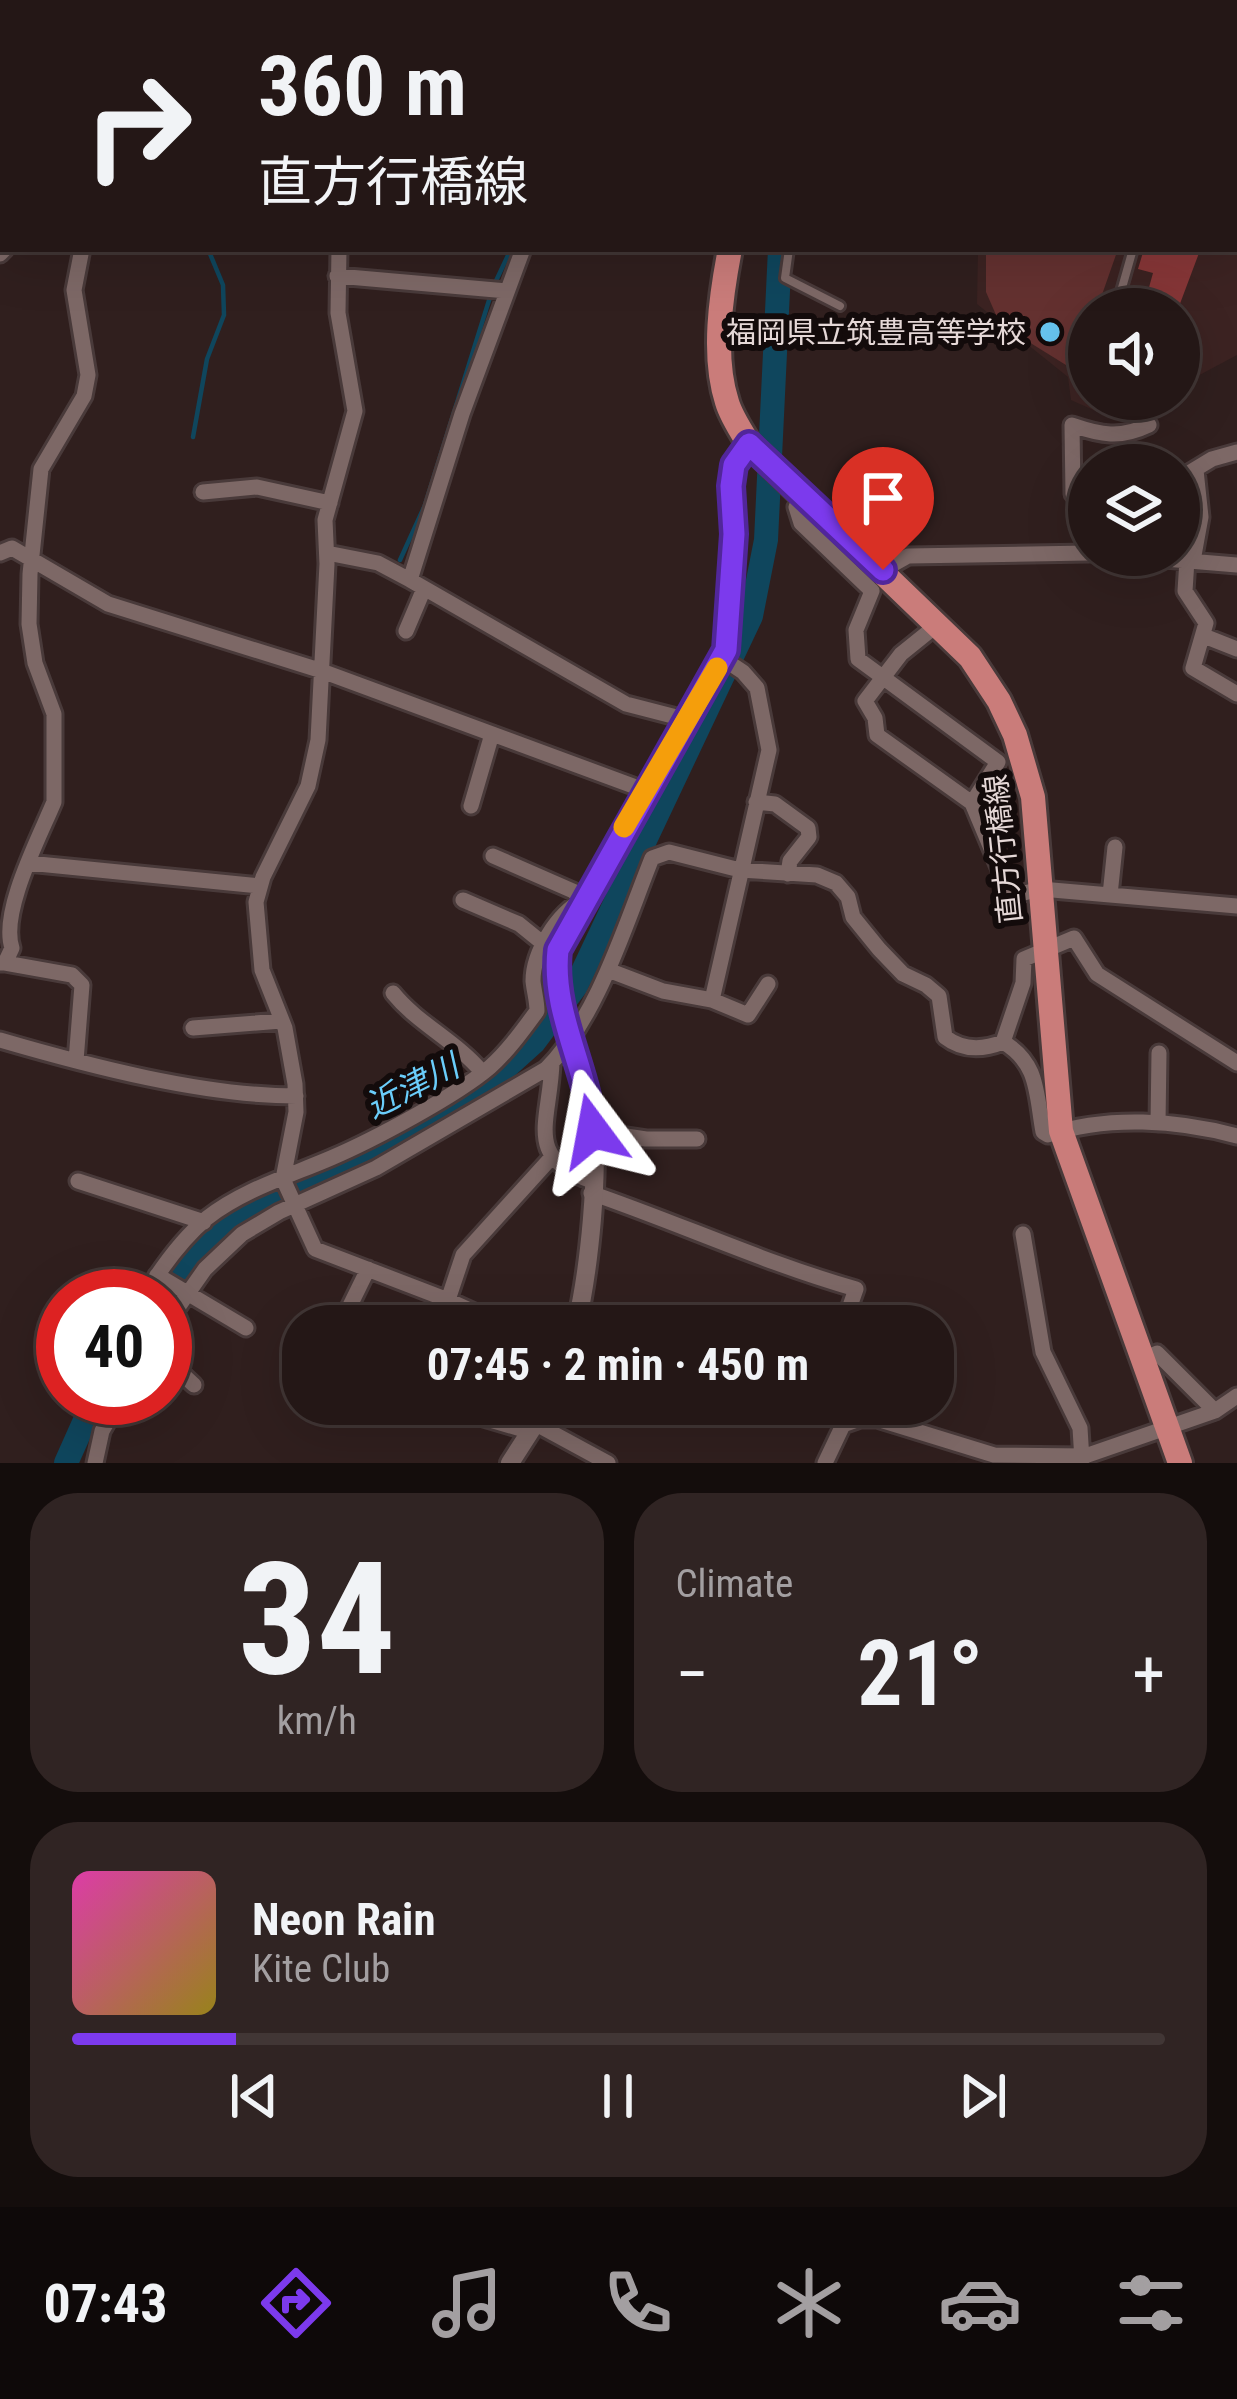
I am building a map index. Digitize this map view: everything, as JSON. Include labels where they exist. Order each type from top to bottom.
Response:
[{"type":"main road","name":"直方行橋線","points":[[730,252],[721,372],[727,404],[749,444],[970,656],[1016,735],[1033,797],[1061,1131],[1180,1463]]},
{"type":"street","points":[[76,1061],[82,985],[72,975],[2,963],[12,948],[5,915],[54,802],[57,782],[54,714],[34,663],[29,624],[37,486],[48,453],[84,396],[88,375],[74,290],[81,252]]},
{"type":"street","points":[[339,252],[338,313],[356,411],[325,520],[318,740],[308,786],[256,902],[262,970],[292,1058],[296,1096],[283,1179],[315,1249],[459,1305]]},
{"type":"street","points":[[406,631],[462,414],[522,252]]},
{"type":"street","points":[[338,276],[506,291]]},
{"type":"street","points":[[1072,444],[1072,425],[1103,436],[1130,434],[1149,425]]},
{"type":"street","points":[[581,1305],[593,1131],[556,972],[558,950],[722,658],[729,632],[731,486],[734,465],[749,444]]},
{"type":"street","points":[[1200,467],[1237,452]]},
{"type":"street","points":[[203,492],[257,487],[330,503]]},
{"type":"street","points":[[804,497],[796,507],[801,524],[872,591],[856,629],[858,659],[998,762],[972,803]]},
{"type":"street","points":[[0,553],[12,548],[34,558],[68,584],[108,604],[319,670],[644,790]]},
{"type":"street","points":[[327,553],[378,563],[626,704],[688,721]]},
{"type":"street","points":[[883,570],[908,556],[1068,553]]},
{"type":"street","points":[[1200,562],[1237,565]]},
{"type":"street","points":[[1188,576],[1185,591],[1206,623],[1193,668],[1237,694]]},
{"type":"street","points":[[938,625],[918,638],[865,701],[878,735],[972,803],[1011,896],[1041,890],[1237,905]]},
{"type":"street","points":[[1204,636],[1237,649]]},
{"type":"street","points":[[712,1000],[769,750],[757,688],[722,658]]},
{"type":"street","points":[[471,806],[493,734]]},
{"type":"street","points":[[756,802],[775,805],[808,828],[809,837],[790,860],[788,874]]},
{"type":"street","points":[[1110,895],[1115,847]]},
{"type":"street","points":[[192,1283],[242,1234],[294,1203],[376,1168],[552,1063],[608,970],[652,857],[669,852],[740,870],[817,875],[836,883],[848,897],[853,917],[879,950],[903,974],[939,996],[945,1037],[967,1047],[987,1048],[1003,1042]]},
{"type":"street","points":[[493,856],[573,891],[583,900]]},
{"type":"street","points":[[28,863],[260,886]]},
{"type":"street","points":[[463,900],[519,924],[545,945]]},
{"type":"street","points":[[164,1269],[204,1222],[245,1194],[351,1150],[482,1072],[537,1011],[536,962],[566,909],[583,900]]},
{"type":"street","points":[[1003,1042],[1023,982],[1024,959],[1074,938],[1097,974],[1237,1063]]},
{"type":"street","points":[[608,970],[748,1015],[769,984]]},
{"type":"street","points":[[393,993],[411,1016],[437,1030],[482,1072]]},
{"type":"street","points":[[193,1028],[281,1021]]},
{"type":"street","points":[[0,1040],[76,1061],[248,1096],[296,1096]]},
{"type":"street","points":[[1003,1042],[1023,1054],[1030,1065],[1043,1132],[1120,1122],[1201,1126],[1237,1136]]},
{"type":"street","points":[[1158,1124],[1159,1053]]},
{"type":"street","points":[[552,1063],[546,1148],[566,1172],[773,1265],[856,1289],[850,1305]]},
{"type":"street","points":[[593,1131],[646,1139],[697,1139]]},
{"type":"street","points":[[448,1300],[463,1255],[551,1158]]},
{"type":"street","points":[[78,1181],[204,1222]]},
{"type":"street","points":[[1022,1234],[1043,1352],[1080,1428],[1083,1460]]},
{"type":"street","points":[[350,1305],[368,1269]]},
{"type":"street","points":[[192,1297],[246,1328]]},
{"type":"street","points":[[1141,1360],[1157,1354],[1215,1411]]},
{"type":"street","points":[[896,1425],[994,1455],[1083,1460],[1215,1411],[1237,1396]]},
{"type":"street","points":[[95,1463],[106,1425]]},
{"type":"street","points":[[520,1425],[608,1463]]},
{"type":"street","points":[[510,1463],[535,1425]]},
{"type":"street","points":[[825,1463],[846,1425]]},
{"type":"lane","points":[[789,252],[785,278],[840,306]]},
{"type":"lane","points":[[1122,288],[1132,252]]},
{"type":"shaded area","name":"福岡県立筑豊高等学校","points":[[978,252],[1237,252],[1237,355],[1200,375],[1200,288],[1068,288],[1068,377],[977,304]]},
{"type":"shaded area","points":[[986,252],[1117,252],[1104,288],[1068,288],[1068,366],[1000,324],[986,292]]},
{"type":"building","points":[[1143,252],[1199,253],[1186,288],[1149,288],[1153,273],[1138,269]]},
{"type":"waterway","points":[[193,437],[207,359],[224,315],[223,285],[209,252]]},
{"type":"waterway","points":[[495,283],[510,252]]},
{"type":"waterway","name":"近津川","points":[[180,1269],[218,1227],[258,1200],[389,1140],[480,1091],[534,1042],[576,986],[751,616],[766,540],[780,252]]},
{"type":"waterway","points":[[400,560],[425,505],[491,294]]},
{"type":"waterway","name":"近津川","points":[[66,1463],[83,1425]]},
{"type":"slow traffic","points":[[624,827],[717,668]]},
{"type":"place","name":"福岡県立筑豊高等学校","points":[[1050,332]]},
{"type":"route","points":[[593,1131],[561,1000],[558,950],[726,650],[734,534],[731,486],[734,465],[749,444],[883,570]]}]
